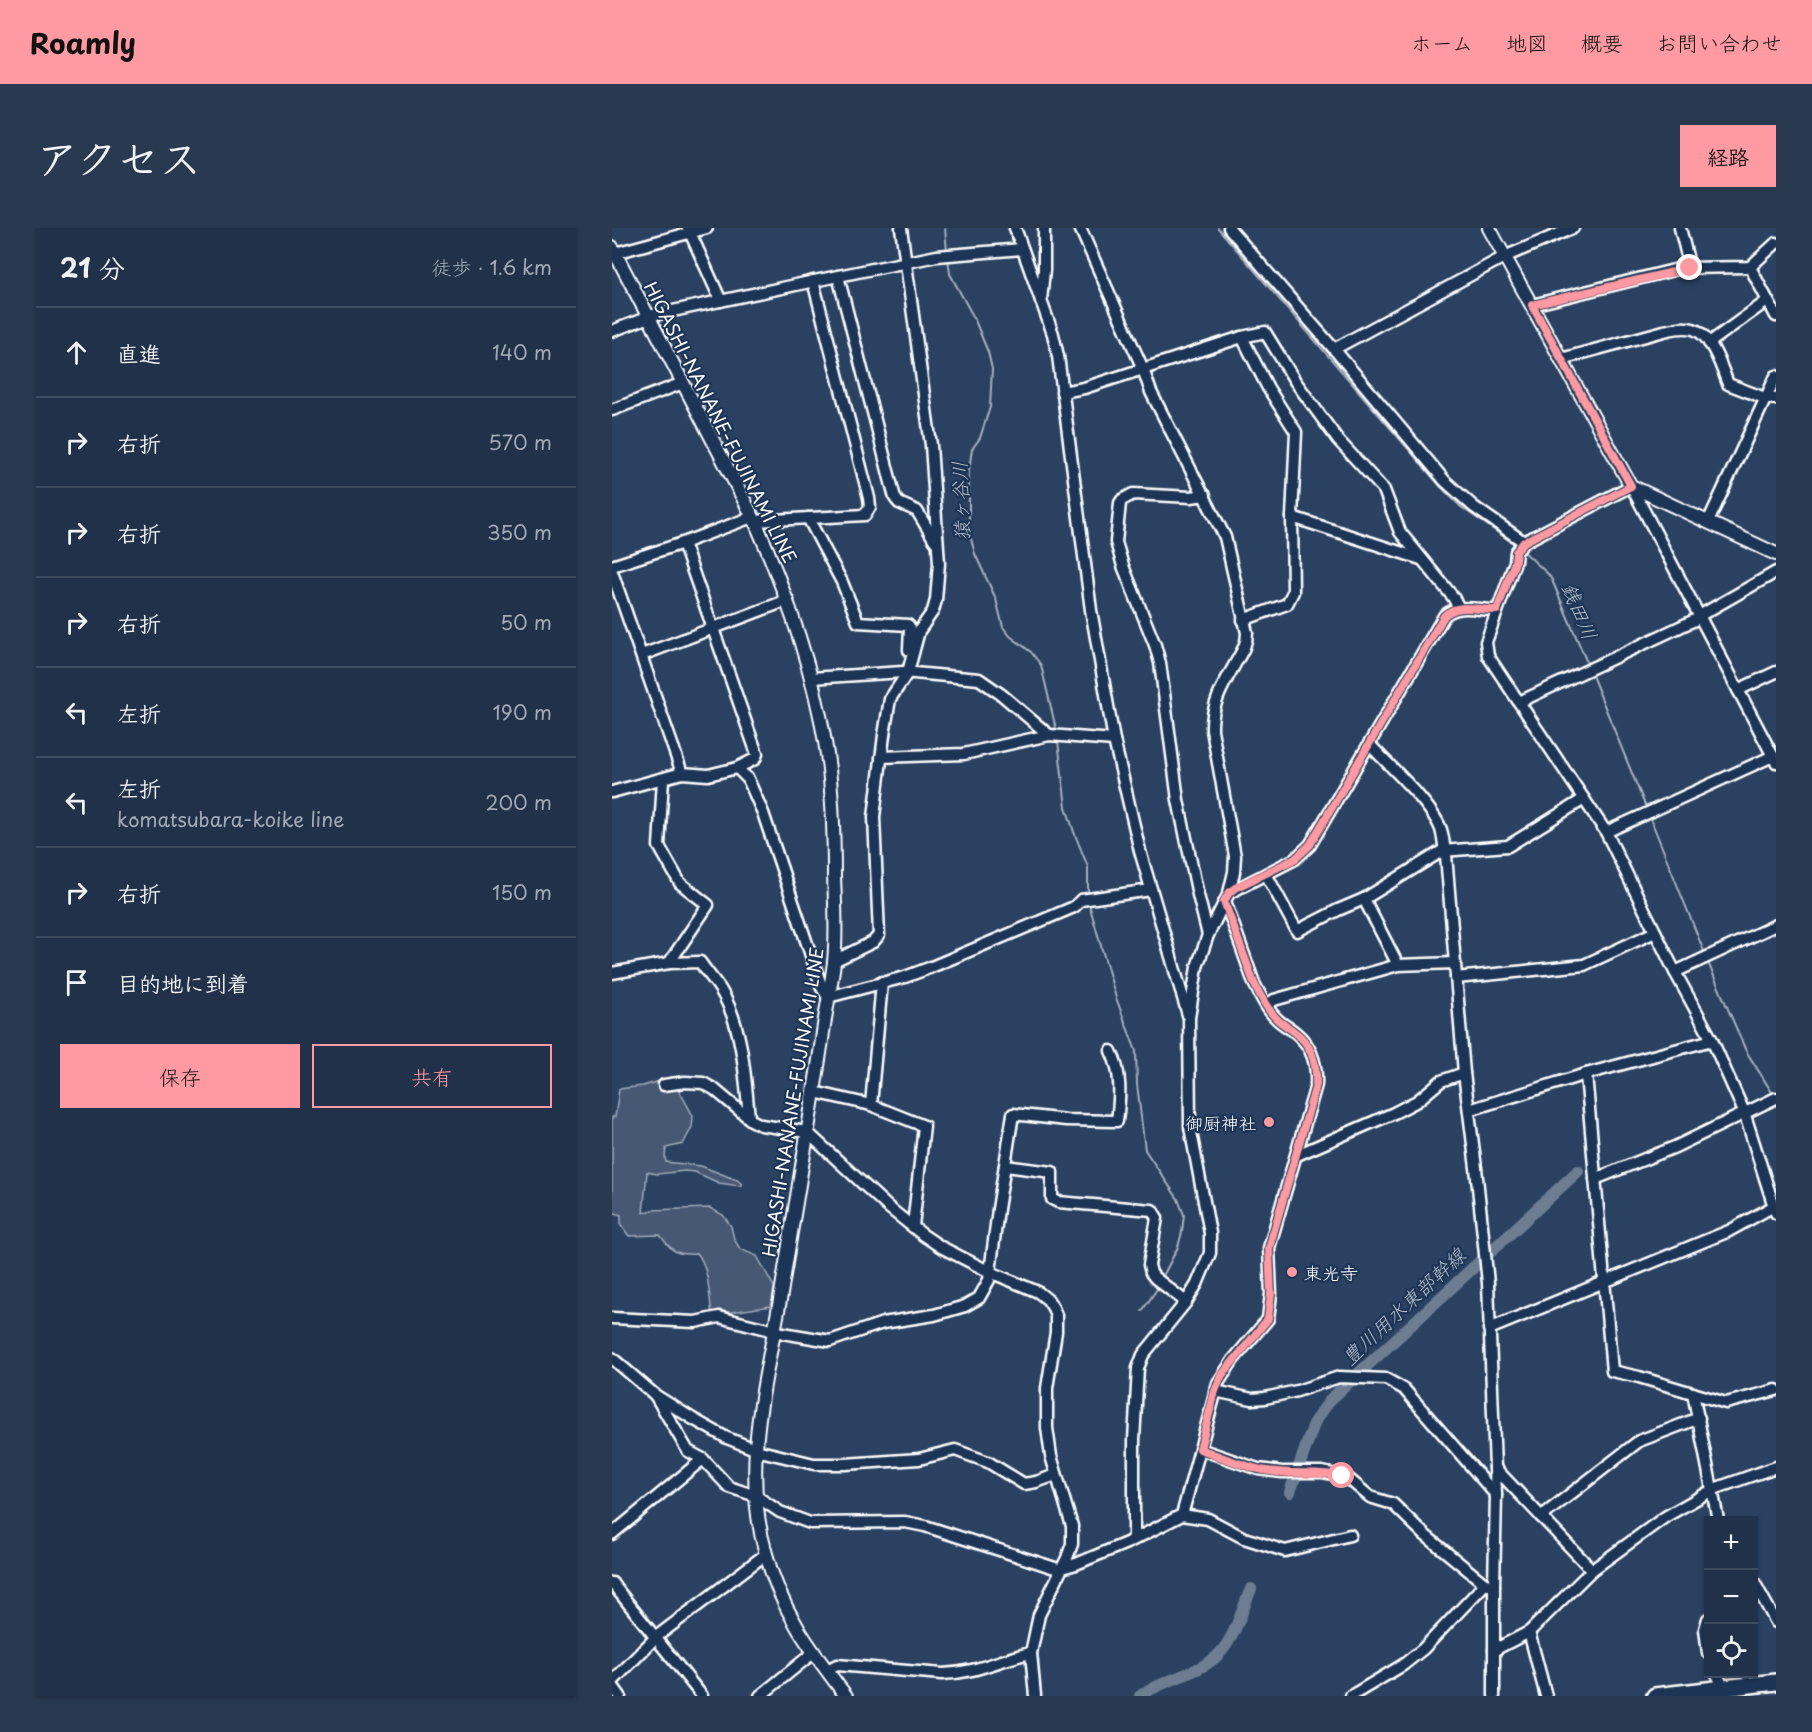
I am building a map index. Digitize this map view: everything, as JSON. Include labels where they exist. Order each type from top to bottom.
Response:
[{"type":"highway","points":[[1655,1696],[1776,1682]]},
{"type":"main road","points":[[1488,228],[1631,486],[1776,554]]},
{"type":"main road","name":"HIGASHI-NANANE-FUJINAMI LINE","points":[[614,250],[753,519],[788,600],[811,678],[826,744],[833,813],[834,960],[775,1330],[759,1411],[755,1449],[759,1526],[781,1598],[813,1653],[846,1696]]},
{"type":"street","points":[[614,250],[688,230],[707,228]]},
{"type":"street","points":[[834,960],[873,942],[879,935],[874,817],[890,699],[908,672],[919,631],[933,611],[936,600],[939,563],[931,445],[901,228]]},
{"type":"street","points":[[1015,228],[1053,334],[1058,356],[1091,610],[1114,740],[1140,851],[1189,1018]]},
{"type":"street","points":[[1041,304],[1044,228]]},
{"type":"street","points":[[1080,228],[1151,392],[1225,537],[1247,633],[1246,645],[1216,699],[1212,717],[1212,730],[1235,856],[1234,872],[1227,897],[1208,935],[1197,967],[1189,1018],[1190,1127],[1210,1233],[1210,1253],[1197,1284],[1186,1302],[1143,1355],[1138,1368],[1134,1440],[1134,1537],[1131,1540]]},
{"type":"street","points":[[1229,228],[1445,481],[1474,507],[1524,542]]},
{"type":"street","points":[[1334,349],[1504,257],[1573,228]]},
{"type":"street","points":[[1680,228],[1690,268]]},
{"type":"street","points":[[688,230],[721,301]]},
{"type":"street","points":[[1532,305],[1690,268],[1750,267],[1776,243]]},
{"type":"street","points":[[612,332],[647,317],[813,281],[948,255],[1022,249]]},
{"type":"street","points":[[1750,267],[1776,316]]},
{"type":"street","points":[[838,276],[895,498],[899,503],[917,511],[938,547]]},
{"type":"street","points":[[612,566],[753,519],[865,515],[870,507],[869,498],[813,281]]},
{"type":"street","points":[[1709,344],[1767,301]]},
{"type":"street","points":[[1560,359],[1676,328],[1692,328],[1701,333],[1709,344],[1719,360],[1728,384],[1771,399]]},
{"type":"street","points":[[1062,392],[1083,388],[1242,337],[1265,332],[1295,381],[1338,440],[1383,490],[1400,532],[1453,597],[1459,608]]},
{"type":"street","points":[[1242,337],[1268,388],[1296,432],[1292,518],[1293,592],[1290,601],[1277,609],[1244,620]]},
{"type":"street","points":[[1708,522],[1771,399],[1776,376]]},
{"type":"street","points":[[612,410],[683,383]]},
{"type":"street","points":[[1489,1329],[1729,1231],[1775,1209],[1744,1112],[1712,1041],[1606,832],[1488,656],[1486,648],[1515,562],[1516,552],[1524,542],[1631,486],[1775,759],[1606,832]]},
{"type":"street","points":[[1205,495],[1191,497],[1133,494],[1127,496],[1120,503],[1116,542],[1160,663],[1178,800],[1208,935]]},
{"type":"street","points":[[808,518],[842,582],[858,622],[908,625],[910,628],[908,672]]},
{"type":"street","points":[[1292,518],[1421,559]]},
{"type":"street","points":[[612,792],[682,773],[708,775],[737,768],[755,759],[757,754],[683,543]]},
{"type":"street","points":[[612,572],[682,773]]},
{"type":"street","points":[[1519,702],[1699,617],[1776,572]]},
{"type":"street","points":[[642,655],[788,600]]},
{"type":"street","points":[[1227,897],[1295,859],[1310,845],[1444,616],[1449,611],[1459,608],[1497,610]]},
{"type":"street","points":[[811,678],[908,672],[984,681],[1049,735]]},
{"type":"street","points":[[1738,690],[1776,672]]},
{"type":"street","points":[[881,757],[964,754],[1049,735],[1114,740]]},
{"type":"street","points":[[1369,744],[1427,807],[1439,824],[1443,835],[1464,1073],[1488,1283],[1496,1495],[1490,1585],[1494,1696]]},
{"type":"street","points":[[737,768],[748,779],[763,813],[822,988],[828,997],[905,977],[1074,907],[1082,900],[1151,890]]},
{"type":"street","points":[[663,778],[659,846],[680,883],[708,905],[669,963]]},
{"type":"street","points":[[1266,874],[1297,931],[1364,899],[1444,850],[1508,846],[1584,799]]},
{"type":"street","points":[[1182,1515],[1215,1391],[1222,1375],[1268,1319],[1271,1294],[1269,1248],[1316,1085],[1317,1070],[1314,1055],[1303,1040],[1275,1017],[1254,983],[1227,897]]},
{"type":"street","points":[[1364,899],[1398,965]]},
{"type":"street","points":[[1675,972],[1776,925]]},
{"type":"street","points":[[1456,978],[1584,965],[1655,932]]},
{"type":"street","points":[[612,973],[669,963],[700,962],[719,987],[727,1004],[744,1068],[749,1118]]},
{"type":"street","points":[[1267,1005],[1274,1000],[1398,965],[1455,963]]},
{"type":"street","points":[[871,1105],[882,982]]},
{"type":"street","points":[[1469,1110],[1586,1074],[1712,1041]]},
{"type":"street","points":[[612,1318],[695,1322],[719,1317],[783,1333],[830,1341],[883,1323],[934,1315],[965,1306],[979,1298],[990,1280],[1013,1114],[1066,1120],[1117,1121],[1119,1073],[1111,1051]]},
{"type":"street","points":[[1297,1155],[1394,1113],[1417,1101],[1442,1081],[1464,1073]]},
{"type":"street","points":[[1586,1074],[1612,1371],[1726,1403],[1776,1390]]},
{"type":"street","points":[[664,1085],[685,1082],[703,1083],[761,1125],[807,1132],[888,1207],[941,1247],[990,1272],[1038,1292],[1048,1300],[1056,1315],[1047,1388],[1047,1428],[1051,1456],[1072,1527],[1072,1544],[1039,1616],[1031,1653],[1035,1696]]},
{"type":"street","points":[[814,1092],[871,1105],[924,1126],[913,1226]]},
{"type":"street","points":[[1595,1179],[1675,1147],[1772,1100]]},
{"type":"street","points":[[1005,1166],[1052,1172],[1052,1199],[1058,1202],[1152,1210],[1156,1218],[1149,1265],[1151,1273],[1186,1302]]},
{"type":"street","points":[[612,1358],[655,1395],[727,1438],[755,1449],[814,1464],[919,1459],[955,1450],[988,1462],[1024,1484],[1056,1475]]},
{"type":"street","points":[[1215,1391],[1252,1398],[1265,1398],[1297,1391],[1339,1377],[1386,1379],[1404,1389],[1496,1495]]},
{"type":"street","points":[[1693,1393],[1714,1489],[1717,1516]]},
{"type":"street","points":[[655,1395],[688,1451],[703,1459],[729,1488],[756,1496],[780,1512],[810,1523],[905,1522],[925,1526],[1062,1569],[1163,1527],[1182,1515],[1208,1519],[1244,1538],[1285,1551],[1350,1535]]},
{"type":"street","points":[[1541,1516],[1639,1441],[1699,1418]]},
{"type":"street","points":[[1200,1449],[1258,1469],[1290,1473],[1322,1472],[1342,1476],[1370,1497],[1393,1504],[1425,1535],[1490,1585]]},
{"type":"street","points":[[612,1534],[703,1459]]},
{"type":"street","points":[[1494,1650],[1529,1632],[1592,1570],[1665,1517],[1714,1489],[1776,1467]]},
{"type":"street","points":[[1495,1468],[1592,1570]]},
{"type":"street","points":[[620,1696],[612,1683],[656,1637],[766,1554]]},
{"type":"street","points":[[612,1583],[702,1696]]},
{"type":"street","points":[[1352,1696],[1403,1665],[1423,1649],[1490,1585]]},
{"type":"street","points":[[1758,1589],[1776,1622]]},
{"type":"street","points":[[1529,1632],[1546,1696]]},
{"type":"street","points":[[760,1696],[813,1653]]},
{"type":"street","points":[[827,1670],[837,1665],[960,1674],[1031,1653]]},
{"type":"street","points":[[1719,1678],[1724,1689]]},
{"type":"shaded area","points":[[672,1077],[693,1116],[692,1127],[683,1144],[666,1148],[666,1162],[701,1166],[742,1184],[740,1186],[719,1183],[695,1172],[657,1174],[647,1172],[643,1213],[652,1210],[710,1208],[723,1215],[731,1226],[734,1239],[740,1249],[757,1256],[774,1287],[771,1306],[712,1315],[706,1275],[698,1254],[676,1252],[660,1235],[629,1236],[621,1225],[621,1215],[612,1212],[612,1117],[615,1117],[619,1089],[643,1086]]},
{"type":"waterway","name":"猿ヶ谷川","points":[[945,228],[947,252]]},
{"type":"waterway","name":"銭田川","points":[[1218,228],[1441,487],[1461,507],[1517,546]]},
{"type":"waterway","name":"猿ヶ谷川","points":[[948,258],[950,274],[974,318],[988,352],[992,369],[990,407],[980,438],[972,449],[969,470],[971,539],[975,554],[996,599],[1003,627],[1010,636],[1031,652],[1041,665],[1056,729]]},
{"type":"waterway","name":"銭田川","points":[[1522,550],[1552,580],[1588,665]]},
{"type":"waterway","name":"銭田川","points":[[1591,673],[1647,810]]},
{"type":"waterway","name":"猿ヶ谷川","points":[[1058,741],[1066,807],[1088,867],[1088,894]]},
{"type":"waterway","name":"銭田川","points":[[1649,815],[1705,954]]},
{"type":"waterway","points":[[1089,904],[1116,998],[1136,1051],[1137,1084],[1145,1150],[1178,1199],[1184,1215],[1178,1247],[1162,1278]]},
{"type":"waterway","name":"銭田川","points":[[1707,960],[1746,1051],[1773,1094]]},
{"type":"waterway","name":"豊川用水東部幹線","points":[[1290,1492],[1315,1421],[1331,1399],[1578,1171]]},
{"type":"waterway","points":[[1142,1311],[1159,1286]]},
{"type":"waterway","name":"豊川用水東部幹線","points":[[1140,1696],[1195,1671],[1219,1655],[1236,1628],[1251,1589]]},
{"type":"place","name":"御厨神社","points":[[1269,1122]]},
{"type":"place","name":"東光寺","points":[[1292,1272]]},
{"type":"route","points":[[1342,1476],[1322,1472],[1282,1472],[1258,1469],[1200,1449],[1215,1391],[1222,1375],[1268,1319],[1271,1294],[1269,1248],[1312,1104],[1317,1070],[1314,1055],[1303,1040],[1275,1017],[1260,994],[1224,901],[1235,888],[1304,853],[1444,616],[1455,608],[1497,610],[1515,562],[1516,552],[1524,542],[1631,486],[1532,305],[1682,268],[1690,268]]}]
